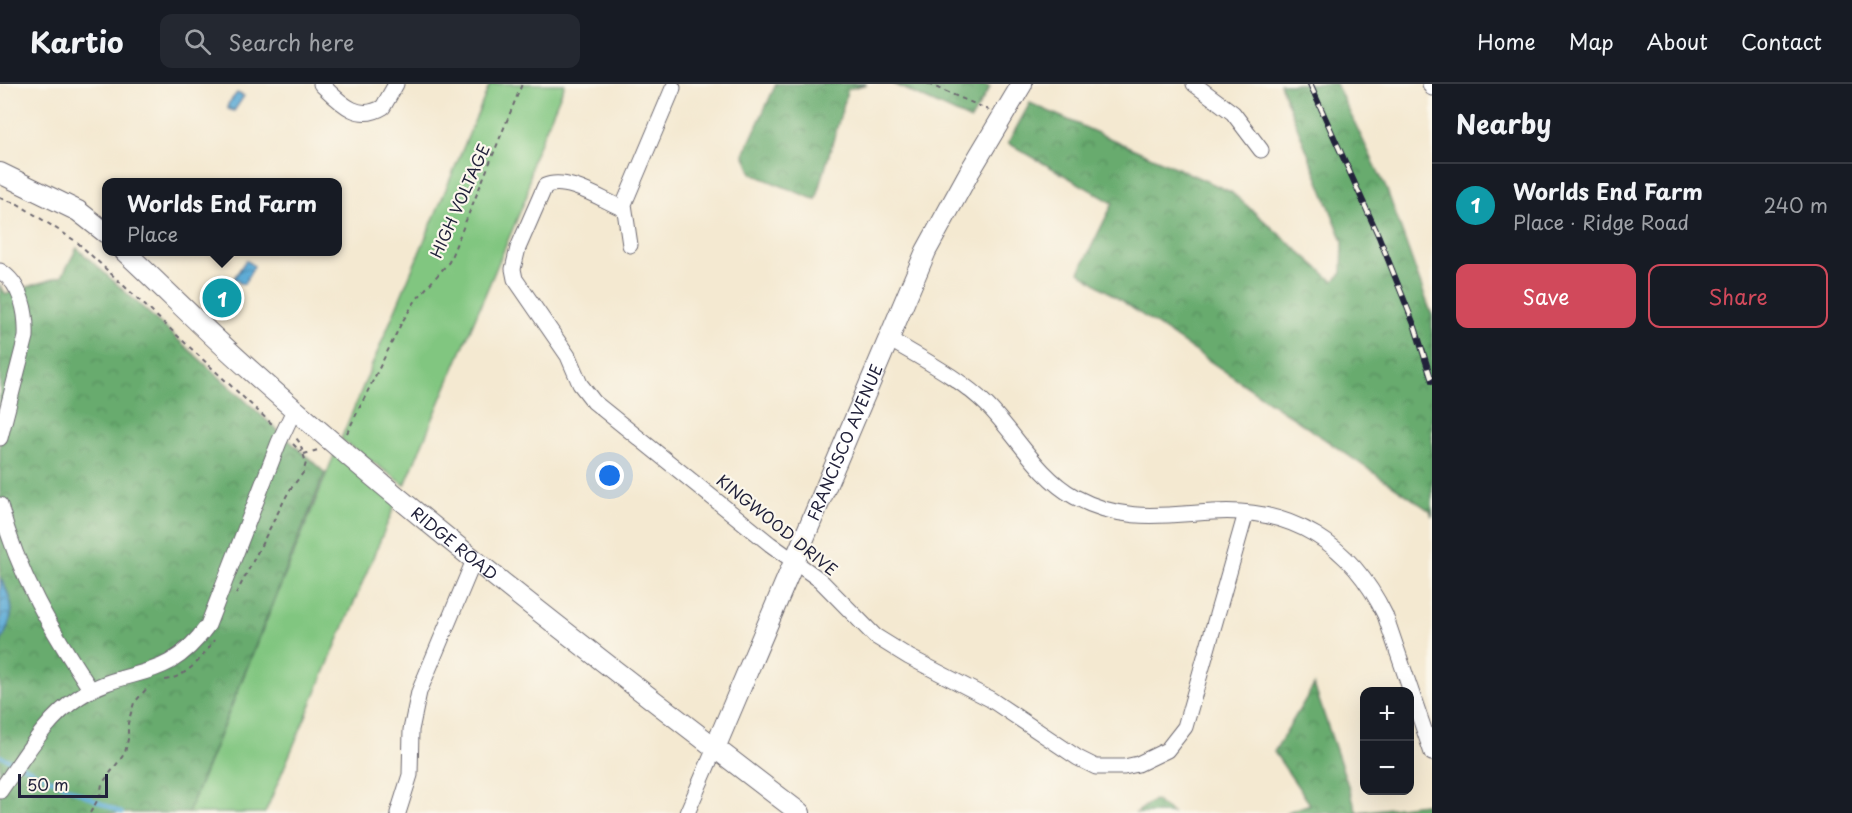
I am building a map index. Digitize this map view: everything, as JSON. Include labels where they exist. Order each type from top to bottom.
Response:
[{"type":"main road","name":"FRANCISCO AVENUE","points":[[716,748],[926,251],[1022,84]]},
{"type":"main road","points":[[0,173],[78,211],[102,230]]},
{"type":"main road","name":"RIDGE ROAD","points":[[129,256],[250,371],[337,446],[475,558],[800,813]]},
{"type":"street","points":[[321,84],[345,106],[364,113],[383,107],[396,84]]},
{"type":"street","points":[[1194,84],[1233,113],[1262,150]]},
{"type":"street","points":[[630,245],[624,209],[673,88]]},
{"type":"street","name":"KINGWOOD DRIVE","points":[[624,209],[570,186],[551,183],[544,186],[518,248],[513,269],[515,279],[568,356],[587,396],[794,562],[820,580],[875,636],[909,657],[990,699],[1078,758],[1096,767],[1124,767],[1155,758],[1167,750],[1185,727],[1246,513]]},
{"type":"street","points":[[0,271],[10,280],[20,296],[27,326],[0,438]]},
{"type":"street","points":[[889,339],[947,375],[985,403],[1040,467],[1074,497],[1112,512],[1136,517],[1246,513],[1283,520],[1305,528],[1324,539],[1351,561],[1384,615],[1432,753]]},
{"type":"street","points":[[0,791],[53,718],[71,702],[92,690],[159,669],[179,657],[200,637],[208,625],[282,434],[295,408]]},
{"type":"street","points":[[0,506],[19,563],[49,626],[92,690]]},
{"type":"street","points":[[399,813],[410,775],[411,730],[419,692],[475,558]]},
{"type":"street","name":"FRANCISCO AVENUE","points":[[687,813],[716,748]]},
{"type":"path","name":"HIGH VOLTAGE","points":[[337,446],[350,430],[402,322],[448,262],[522,84]]},
{"type":"path","points":[[928,84],[1002,116]]},
{"type":"path","points":[[0,198],[18,204],[77,242],[303,454]]},
{"type":"path","points":[[90,813],[100,796]]},
{"type":"green space","points":[[490,84],[565,84],[532,161],[527,195],[405,485],[341,439]]},
{"type":"green space","points":[[776,84],[867,84],[848,89],[816,200],[752,174],[744,154]]},
{"type":"green space","points":[[893,84],[981,84],[990,87],[971,120]]},
{"type":"green space","points":[[1280,84],[1336,84],[1387,190],[1432,316],[1432,517],[1430,511],[1079,272],[1113,203],[1008,143],[1030,103],[1231,192],[1333,281],[1342,273],[1343,241]]},
{"type":"green space","points":[[77,248],[325,473],[188,813],[0,813],[0,644],[12,611],[9,596],[0,578],[0,286],[6,294],[62,276]]},
{"type":"green space","points":[[335,453],[396,503],[265,813],[188,813]]},
{"type":"green space","points":[[1314,685],[1357,812],[1432,803],[1432,813],[1285,813],[1310,804],[1274,752]]},
{"type":"green space","points":[[1154,800],[1172,813],[1136,813]]},
{"type":"water","points":[[237,93],[244,96],[234,111],[228,109],[228,104]]},
{"type":"water","points":[[246,260],[254,266],[244,284],[234,278]]},
{"type":"water","points":[[0,578],[9,596],[12,611],[0,644]]},
{"type":"waterway","points":[[0,756],[16,763]]},
{"type":"waterway","points":[[22,766],[122,813]]},
{"type":"railway","points":[[1310,84],[1379,237],[1415,327],[1432,381]]},
{"type":"place","name":"Worlds End Farm","points":[[222,298]]}]
